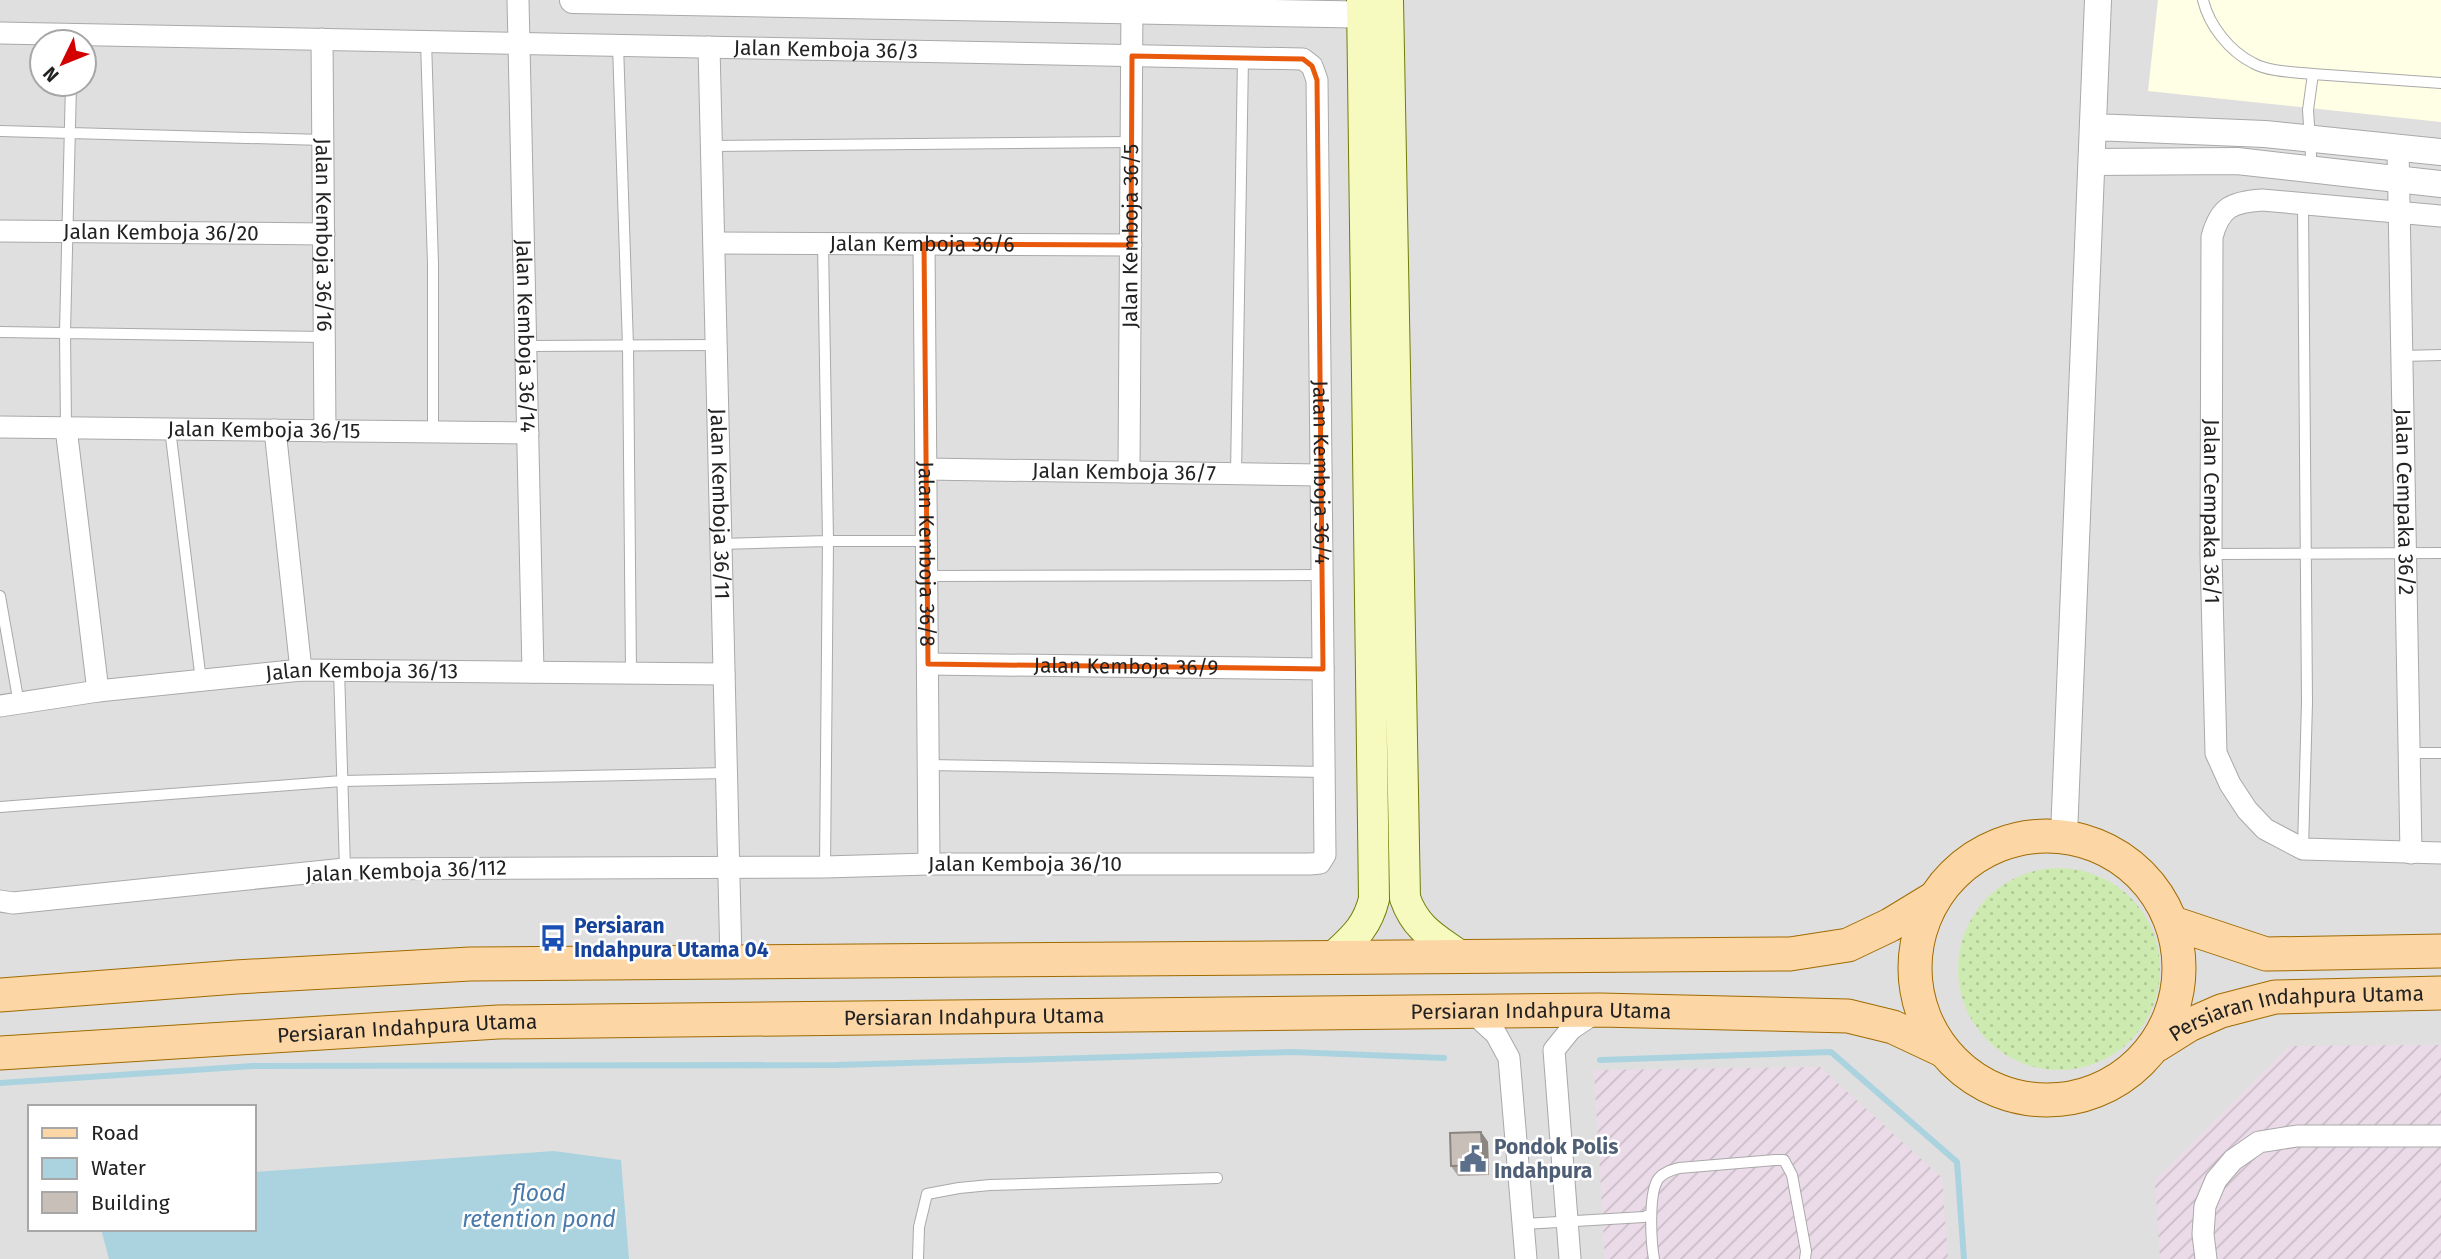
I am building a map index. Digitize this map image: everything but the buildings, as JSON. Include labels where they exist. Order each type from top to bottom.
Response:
[{"type":"main road","points":[[1375,7],[1405,898],[1411,916],[1420,926],[1463,958]]},
{"type":"main road","points":[[1331,959],[1357,935],[1369,918],[1374,899],[1375,7]]},
{"type":"main road","points":[[2025,835],[2064,835],[2111,850],[2148,881],[2173,923],[2181,965],[2175,1007],[2157,1045],[2128,1074],[2092,1094],[2051,1101],[2010,1096],[1973,1078],[1942,1050],[1919,1003],[1914,950],[1931,900],[1955,870],[1988,848],[2025,835]]},
{"type":"main road","points":[[0,995],[223,978],[470,964],[1790,954],[1848,945],[1890,925],[1931,900]]},
{"type":"main road","name":"Persiaran Indahpura Utama","points":[[2173,923],[2266,954],[2441,951]]},
{"type":"main road","name":"Persiaran Indahpura Utama","points":[[2157,1045],[2189,1025],[2221,1011],[2275,997],[2441,993]]},
{"type":"main road","name":"Persiaran Indahpura Utama","points":[[0,1053],[498,1023],[1469,1010],[1848,1016],[1894,1027],[1942,1050]]},
{"type":"street","name":"Jalan Kemboja 36/14","points":[[518,0],[533,671]]},
{"type":"street","points":[[573,0],[1375,7]]},
{"type":"street","points":[[2064,835],[2098,0]]},
{"type":"street","name":"Jalan Kemboja 36/5","points":[[1129,472],[1132,5]]},
{"type":"street","name":"Jalan Kemboja 36/3","points":[[0,33],[28,35]]},
{"type":"street","name":"Jalan Kemboja 36/3","points":[[98,38],[322,39],[1303,59],[1312,66],[1317,80]]},
{"type":"street","name":"Jalan Kemboja 36/16","points":[[322,39],[325,431]]},
{"type":"street","name":"Jalan Kemboja 36/11","points":[[709,47],[731,961]]},
{"type":"street","name":"Jalan Kemboja 36/4","points":[[1317,80],[1325,855],[1320,863]]},
{"type":"street","points":[[2093,127],[2265,134],[2441,152]]},
{"type":"street","name":"Jalan Cempaka 36/2","points":[[2398,148],[2411,853]]},
{"type":"street","points":[[2092,162],[2237,161],[2441,184]]},
{"type":"street","name":"Jalan Cempaka 36/1","points":[[2441,216],[2262,200],[2244,201],[2227,208],[2216,221],[2211,237],[2211,554],[2217,753],[2230,784],[2247,810],[2265,829],[2303,849],[2441,853]]},
{"type":"street","name":"Jalan Kemboja 36/20","points":[[0,231],[324,234]]},
{"type":"street","name":"Jalan Kemboja 36/6","points":[[713,243],[1130,245]]},
{"type":"street","name":"Jalan Kemboja 36/8","points":[[924,244],[929,863]]},
{"type":"street","name":"Jalan Kemboja 36/15","points":[[0,427],[528,433]]},
{"type":"street","points":[[66,428],[98,691]]},
{"type":"street","points":[[275,430],[301,670]]},
{"type":"street","name":"Jalan Kemboja 36/7","points":[[926,469],[1321,475]]},
{"type":"street","name":"Jalan Kemboja 36/9","points":[[928,664],[1323,669]]},
{"type":"street","name":"Jalan Kemboja 36/13","points":[[9,705],[98,691],[301,670],[724,674]]},
{"type":"street","name":"Jalan Kemboja 36/10","points":[[729,866],[1320,863]]},
{"type":"street","name":"Jalan Kemboja 36/112","points":[[0,901],[13,903],[345,869],[729,866]]},
{"type":"street","points":[[1469,1010],[1496,1034],[1509,1058],[1526,1259]]},
{"type":"street","points":[[1570,1259],[1554,1050],[1571,1029],[1600,1010]]},
{"type":"street","points":[[2206,1259],[2203,1234],[2205,1206],[2216,1180],[2233,1160],[2259,1142],[2297,1136],[2441,1136]]},
{"type":"lane","points":[[2203,0],[2206,13],[2229,46],[2254,64],[2313,74],[2441,83]]},
{"type":"lane","points":[[426,41],[433,264],[433,432]]},
{"type":"lane","points":[[618,45],[628,346],[631,673]]},
{"type":"lane","points":[[1236,474],[1242,58]]},
{"type":"lane","points":[[2312,170],[2308,110],[2313,74]]},
{"type":"lane","points":[[66,428],[65,332],[71,98]]},
{"type":"lane","points":[[0,131],[323,140]]},
{"type":"lane","points":[[711,146],[1131,142]]},
{"type":"lane","points":[[2303,205],[2307,702],[2303,849]]},
{"type":"lane","points":[[823,243],[828,541],[825,867]]},
{"type":"lane","points":[[0,332],[324,337]]},
{"type":"lane","points":[[527,346],[716,345]]},
{"type":"lane","points":[[2402,356],[2441,355]]},
{"type":"lane","points":[[170,429],[201,681]]},
{"type":"lane","points":[[721,544],[926,541]]},
{"type":"lane","points":[[2211,554],[2441,553]]},
{"type":"lane","points":[[927,576],[1322,575]]},
{"type":"lane","points":[[0,596],[9,705]]},
{"type":"lane","points":[[339,669],[345,869]]},
{"type":"lane","points":[[2410,753],[2441,753]]},
{"type":"lane","points":[[928,765],[1324,772]]},
{"type":"lane","points":[[0,807],[341,781],[727,773]]},
{"type":"lane","points":[[1654,1259],[1651,1214],[1656,1183],[1665,1173],[1679,1168],[1784,1160],[1792,1175],[1806,1251],[1805,1259]]},
{"type":"lane","points":[[918,1259],[919,1227],[927,1194],[990,1185],[1217,1178]]},
{"type":"lane","points":[[1523,1224],[1644,1217],[1651,1214]]},
{"type":"highlighted area","points":[[1132,56],[1303,59],[1312,66],[1317,80],[1323,669],[928,664],[924,244],[1131,245]]},
{"type":"shaded area","points":[[0,0],[2441,0],[2441,1259],[0,1259]]},
{"type":"shaded area","points":[[2158,0],[2441,0],[2441,122],[2148,91]]},
{"type":"shaded area","points":[[2441,1045],[2441,1259],[2160,1259],[2155,1180],[2290,1046]]},
{"type":"shaded area","points":[[1820,1067],[1942,1178],[1948,1259],[1605,1259],[1594,1070]]},
{"type":"green space","points":[[2059,868],[2098,876],[2131,897],[2152,930],[2160,969],[2152,1008],[2131,1041],[2098,1062],[2059,1070],[2020,1062],[1987,1041],[1966,1008],[1958,969],[1966,930],[1987,897],[2020,876]]},
{"type":"water","name":"flood retention pond","points":[[554,1151],[621,1160],[629,1259],[109,1259],[102,1231],[256,1231],[256,1172]]},
{"type":"waterway","points":[[0,1083],[253,1066],[837,1065],[1292,1052],[1444,1058]]},
{"type":"waterway","points":[[1600,1060],[1831,1052],[1957,1162],[1964,1259]]},
{"type":"place","name":"Persiaran Indahpura Utama 04","points":[[553,938]]},
{"type":"place","name":"Pondok Polis Indahpura","points":[[1473,1159]]}]
